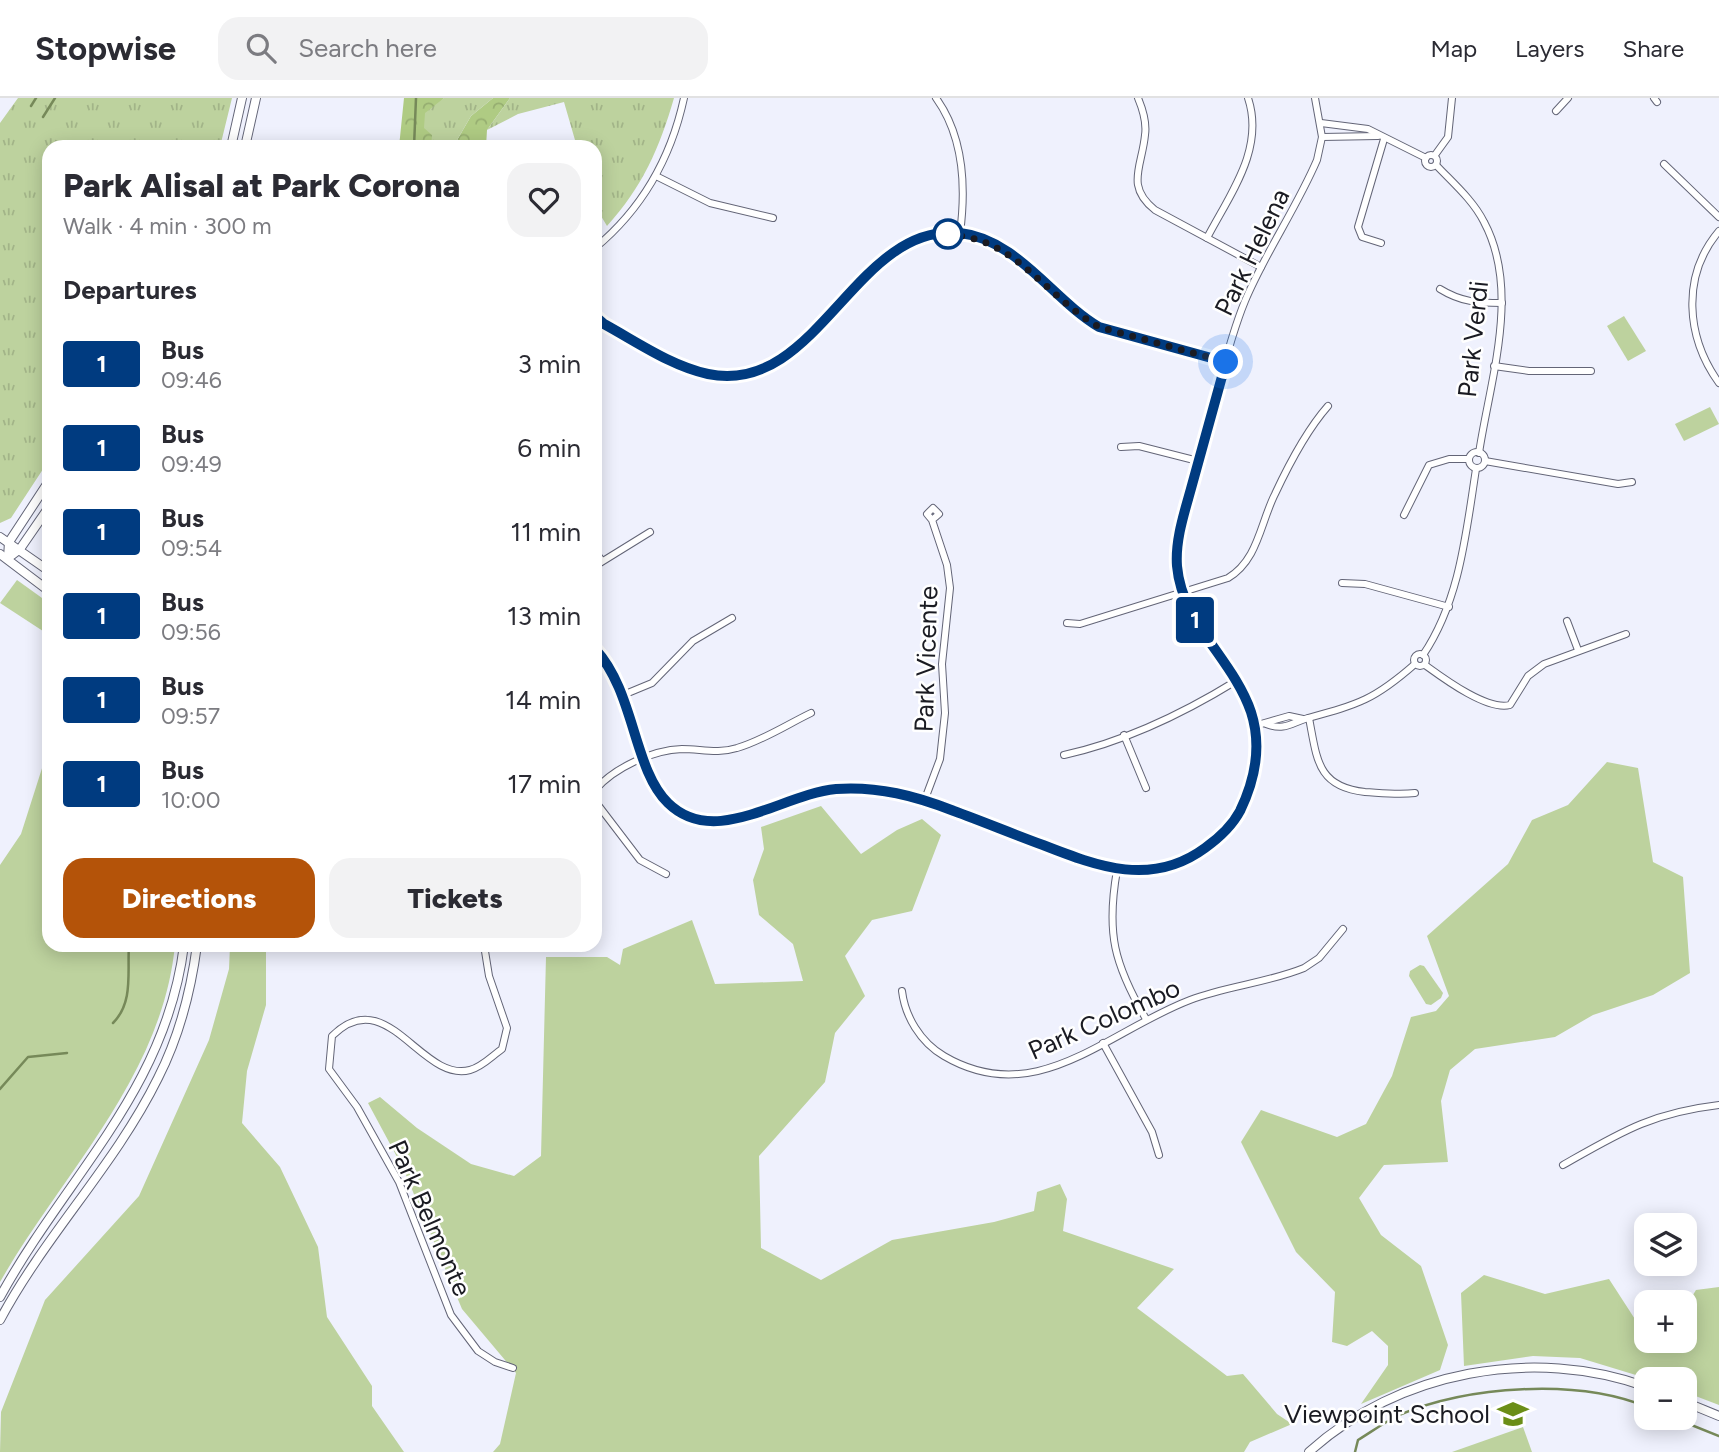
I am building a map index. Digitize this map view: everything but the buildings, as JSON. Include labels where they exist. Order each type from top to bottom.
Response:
[{"type":"street","points":[[233,140],[242,98]]},
{"type":"street","points":[[247,140],[256,98]]},
{"type":"street","points":[[602,241],[636,207],[656,176],[671,144],[684,98]]},
{"type":"street","points":[[947,98],[938,101],[962,169],[964,189],[960,233]]},
{"type":"street","points":[[1138,98],[1146,125],[1136,180],[1138,189],[1155,210],[1261,267]]},
{"type":"street","points":[[1207,238],[1248,161],[1254,123],[1248,98]]},
{"type":"street","name":"Park Helena","points":[[602,662],[623,695],[645,759],[665,801],[688,817],[701,821],[733,820],[797,796],[835,789],[893,792],[925,799],[1095,865],[1117,870],[1133,872],[1171,866],[1194,856],[1235,820],[1253,778],[1257,753],[1254,726],[1236,681],[1190,612],[1182,592],[1177,545],[1244,302],[1308,181],[1322,136],[1315,98]]},
{"type":"street","points":[[1426,158],[1435,155],[1448,137],[1452,98]]},
{"type":"street","points":[[1556,111],[1568,98]]},
{"type":"street","name":"Park Verdi","points":[[1321,123],[1362,127],[1426,158],[1429,166],[1436,165],[1467,197],[1489,232],[1501,277],[1502,303],[1479,453]]},
{"type":"street","name":"Park Verdi","points":[[1322,136],[1381,138]]},
{"type":"street","points":[[1381,138],[1358,227],[1362,237],[1381,243]]},
{"type":"street","points":[[1435,155],[1436,165]]},
{"type":"street","points":[[1664,164],[1719,218]]},
{"type":"street","points":[[656,176],[710,203],[773,218]]},
{"type":"street","points":[[1719,230],[1704,253],[1695,278],[1692,313],[1700,351],[1719,383]]},
{"type":"street","points":[[602,322],[685,368],[711,375],[743,375],[765,368],[789,355],[895,253],[936,235],[960,233],[988,241],[1008,253],[1082,317],[1099,327],[1226,362]]},
{"type":"street","points":[[1440,289],[1454,298],[1472,303],[1502,303]]},
{"type":"street","points":[[1494,366],[1529,371],[1591,372]]},
{"type":"street","points":[[1067,623],[1080,624],[1228,578],[1249,561],[1274,495],[1316,419],[1328,406]]},
{"type":"street","points":[[1121,447],[1139,446],[1198,461]]},
{"type":"street","points":[[1469,459],[1471,455],[1479,453],[1485,461],[1618,484],[1632,482]]},
{"type":"street","points":[[1404,515],[1430,465],[1448,459],[1469,459]]},
{"type":"street","points":[[1424,665],[1423,655],[1439,631],[1449,607],[1476,469],[1469,459]]},
{"type":"street","points":[[1476,469],[1483,466],[1485,461]]},
{"type":"street","points":[[0,565],[9,542],[42,492]]},
{"type":"street","points":[[4,556],[20,549],[42,517]]},
{"type":"street","name":"Park Vicente","points":[[925,799],[940,759],[945,713],[942,664],[950,588],[947,565],[932,520]]},
{"type":"street","points":[[602,561],[650,532]]},
{"type":"street","points":[[0,537],[42,566]]},
{"type":"street","points":[[4,556],[42,586]]},
{"type":"street","points":[[1342,583],[1365,584],[1449,607]]},
{"type":"street","points":[[623,695],[652,683],[694,641],[732,618]]},
{"type":"street","points":[[1567,621],[1578,649]]},
{"type":"street","points":[[1266,724],[1286,727],[1349,708],[1382,692],[1415,664],[1424,665],[1450,683],[1500,708],[1510,705],[1528,676],[1544,664],[1578,649],[1626,634]]},
{"type":"street","points":[[1415,664],[1415,656],[1423,655]]},
{"type":"street","points":[[1064,755],[1090,750],[1236,681]]},
{"type":"street","points":[[602,783],[610,775],[645,759],[672,751],[712,752],[741,748],[811,713]]},
{"type":"street","points":[[1254,726],[1284,717],[1306,719]]},
{"type":"street","points":[[1284,717],[1286,727]]},
{"type":"street","points":[[1306,719],[1317,758],[1333,783],[1355,791],[1397,795],[1415,793]]},
{"type":"street","points":[[1124,735],[1146,788]]},
{"type":"street","points":[[602,810],[640,860],[666,874]]},
{"type":"street","points":[[1117,870],[1110,915],[1112,936],[1127,983],[1146,1019]]},
{"type":"street","name":"Park Colombo","points":[[902,990],[904,1008],[916,1029],[937,1052],[970,1069],[997,1075],[1036,1074],[1062,1065],[1146,1019],[1191,999],[1304,968],[1318,958],[1343,929]]},
{"type":"street","points":[[0,1297],[41,1229],[118,1122],[146,1073],[167,1020],[182,952]]},
{"type":"street","points":[[0,1320],[50,1236],[121,1140],[159,1077],[179,1026],[195,952]]},
{"type":"street","name":"Park Belmonte","points":[[485,952],[489,976],[508,1028],[502,1049],[478,1067],[462,1071],[440,1064],[369,1018],[355,1019],[332,1036],[328,1048],[330,1069],[356,1107],[399,1182],[452,1315],[478,1351],[495,1362],[513,1368]]},
{"type":"street","points":[[1103,1043],[1152,1132],[1159,1154]]},
{"type":"street","points":[[1563,1165],[1632,1125],[1682,1110],[1719,1105]]},
{"type":"street","points":[[1309,1452],[1346,1424],[1393,1398],[1472,1373],[1562,1368],[1606,1375],[1634,1383]]},
{"type":"street","points":[[1697,1407],[1719,1416]]},
{"type":"green space","points":[[18,98],[232,98],[222,140],[42,140],[42,471],[11,518],[0,523],[0,123]]},
{"type":"green space","points":[[404,98],[444,98],[439,104],[432,140],[400,140]]},
{"type":"green space","points":[[444,98],[493,98],[471,116],[457,140],[432,140],[432,135],[424,128],[425,113]]},
{"type":"green space","points":[[493,98],[510,98],[487,130],[486,140],[457,140],[471,116]]},
{"type":"green space","points":[[510,98],[674,98],[663,133],[640,182],[607,226],[602,218],[602,140],[575,140],[564,102],[518,114],[487,130]]},
{"type":"green space","points":[[1624,316],[1646,351],[1628,361],[1607,326]]},
{"type":"green space","points":[[1710,407],[1719,424],[1684,441],[1675,424]]},
{"type":"green space","points":[[17,580],[42,598],[42,630],[0,603]]},
{"type":"green space","points":[[1607,762],[1638,768],[1653,862],[1683,877],[1690,973],[1653,995],[1593,1015],[1555,1037],[1475,1049],[1450,1070],[1441,1101],[1448,1162],[1384,1165],[1359,1198],[1381,1235],[1421,1266],[1448,1345],[1440,1370],[1361,1404],[1388,1365],[1388,1346],[1372,1331],[1347,1346],[1332,1342],[1335,1292],[1296,1252],[1241,1142],[1261,1110],[1337,1137],[1366,1124],[1392,1076],[1411,1017],[1436,1011],[1449,996],[1427,936],[1508,864],[1532,820],[1568,805]]},
{"type":"green space","points":[[42,768],[42,952],[174,952],[166,993],[151,1038],[131,1081],[0,1282],[0,865],[21,834]]},
{"type":"green space","points":[[821,806],[861,854],[897,830],[922,819],[941,835],[912,911],[872,920],[845,956],[865,996],[835,1033],[825,1082],[759,1156],[761,1248],[821,1280],[892,1240],[994,1222],[1034,1211],[1037,1192],[1060,1184],[1067,1199],[1063,1231],[1174,1269],[1137,1308],[1227,1376],[1243,1374],[1277,1414],[1292,1424],[1250,1442],[1244,1452],[493,1452],[500,1444],[516,1373],[462,1309],[403,1168],[368,1103],[380,1097],[417,1128],[471,1164],[514,1176],[541,1156],[546,957],[607,957],[620,965],[623,949],[692,920],[715,984],[803,981],[793,944],[759,915],[753,880],[764,849],[761,827]]},
{"type":"green space","points":[[230,952],[266,952],[266,1005],[247,1071],[242,1123],[280,1167],[318,1247],[327,1317],[372,1386],[372,1406],[404,1452],[0,1452],[1,1412],[45,1300],[139,1196],[209,1040],[229,969]]},
{"type":"green space","points":[[1420,965],[1424,966],[1443,993],[1441,998],[1431,1005],[1426,1004],[1409,976],[1410,971]]},
{"type":"green space","points":[[1484,1275],[1545,1294],[1609,1279],[1634,1318],[1634,1353],[1697,1353],[1696,1290],[1719,1287],[1719,1405],[1697,1397],[1697,1367],[1634,1367],[1634,1374],[1580,1358],[1533,1356],[1464,1366],[1461,1293]]},
{"type":"green space","points":[[1523,1427],[1532,1452],[1452,1452]]},
{"type":"waterway","points":[[31,106],[36,98]]},
{"type":"waterway","points":[[43,117],[55,98]]},
{"type":"waterway","points":[[414,140],[416,98]]},
{"type":"waterway","points":[[113,1023],[120,1015],[127,996],[129,952]]},
{"type":"waterway","points":[[0,1089],[28,1057],[67,1053]]},
{"type":"waterway","points":[[1355,1452],[1358,1440],[1399,1415],[1457,1397],[1523,1389],[1556,1389],[1588,1392],[1634,1403]]},
{"type":"waterway","points":[[1697,1427],[1719,1436]]},
{"type":"bus line","name":"1","points":[[602,322],[685,368],[711,375],[743,375],[765,368],[789,355],[878,266],[895,253],[913,242],[936,235],[960,233],[988,241],[1008,253],[1082,317],[1099,327],[1226,362],[1186,506],[1177,545],[1177,566],[1182,592],[1190,612],[1236,681],[1251,712],[1257,753],[1253,778],[1235,820],[1214,841],[1194,856],[1171,866],[1133,872],[1095,865],[925,799],[863,788],[816,792],[779,802],[733,820],[701,821],[676,810],[656,788],[617,680],[602,658]]},
{"type":"place","name":"Viewpoint School","points":[[1513,1414]]},
{"type":"route","points":[[948,234],[936,235],[960,233],[988,241],[1008,253],[1082,317],[1099,327],[1226,362]]}]
